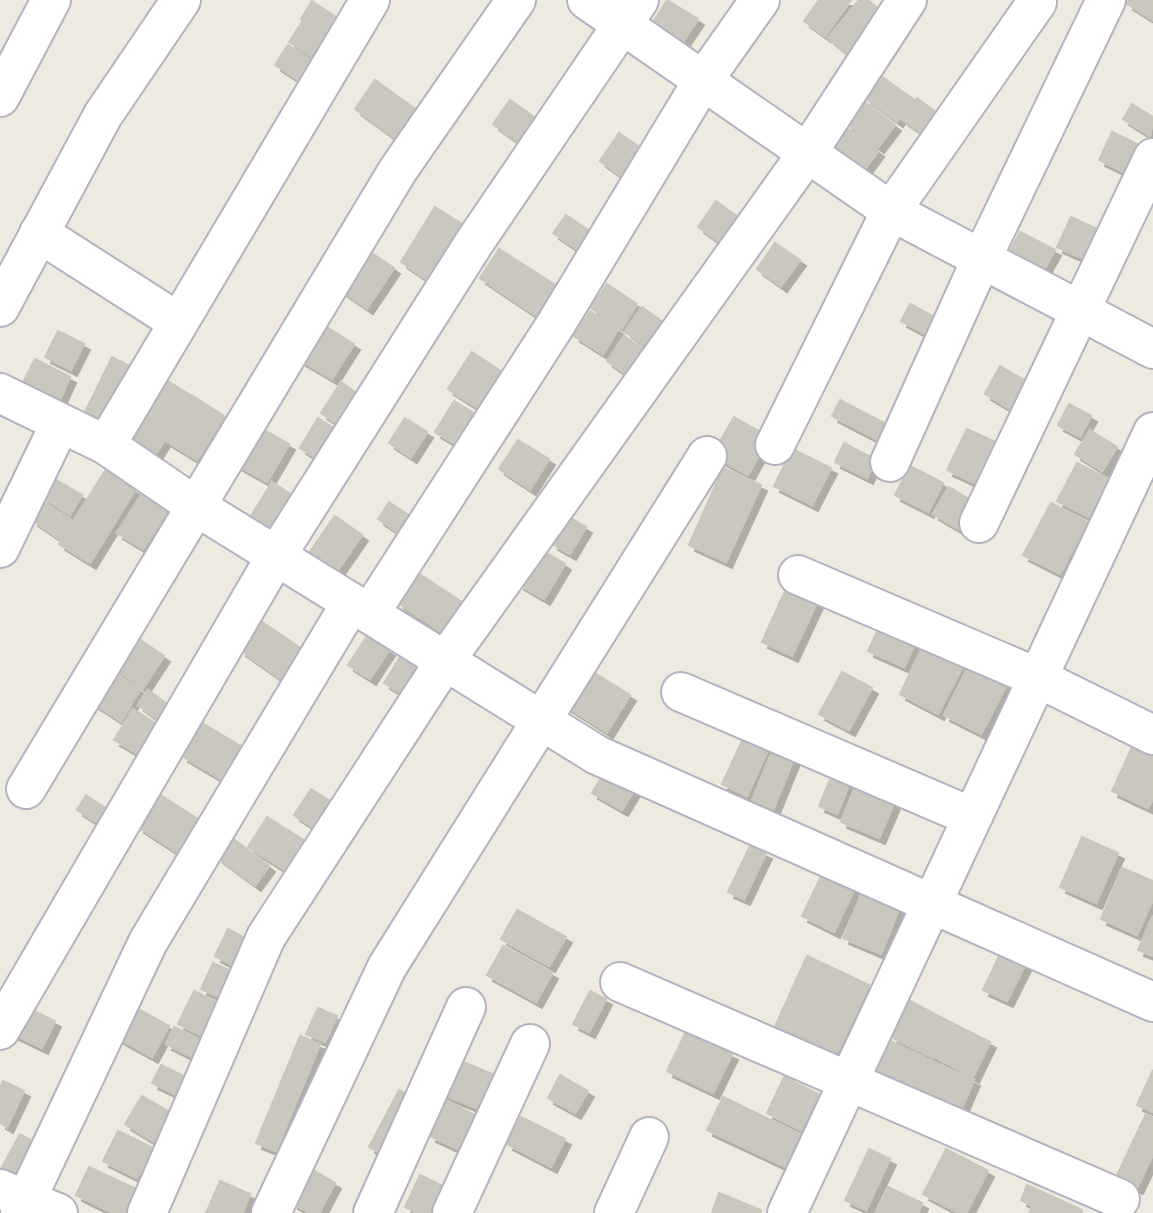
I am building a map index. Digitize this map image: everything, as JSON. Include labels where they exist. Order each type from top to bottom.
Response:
[{"type":"street","points":[[0,97],[51,0]]},
{"type":"street","points":[[0,307],[103,114],[181,0]]},
{"type":"street","points":[[106,444],[370,0]]},
{"type":"street","points":[[26,789],[194,505],[398,170],[516,0]]},
{"type":"street","points":[[587,0],[630,13],[702,82],[891,211],[1153,349]]},
{"type":"street","points":[[26,1204],[148,942],[361,608],[556,324],[702,82],[760,0]]},
{"type":"street","points":[[147,1213],[266,937],[445,661],[806,155],[907,0]]},
{"type":"street","points":[[890,462],[981,260],[1106,0]]},
{"type":"street","points":[[775,445],[891,211],[1037,2]]},
{"type":"street","points":[[0,1030],[276,556],[474,243],[630,13]]},
{"type":"street","points":[[979,523],[1153,158]]},
{"type":"street","points":[[39,233],[178,321]]},
{"type":"street","points":[[0,393],[106,444],[194,505],[597,755],[1153,1002]]},
{"type":"street","points":[[0,548],[60,424]]},
{"type":"street","points":[[788,1213],[846,1083],[1153,432]]},
{"type":"street","points":[[271,1213],[387,967],[707,456]]},
{"type":"street","points":[[798,575],[1036,677],[1153,735]]},
{"type":"street","points":[[681,692],[972,817]]},
{"type":"street","points":[[620,982],[846,1083],[1120,1199]]},
{"type":"street","points":[[373,1213],[466,1007]]},
{"type":"street","points":[[452,1213],[530,1044]]},
{"type":"street","points":[[614,1213],[649,1137]]},
{"type":"building","points":[[667,0],[698,19],[677,50],[648,30]]},
{"type":"building","points":[[819,0],[851,0],[825,36],[804,21]]},
{"type":"building","points":[[859,0],[868,0],[882,12],[848,54],[828,38]]},
{"type":"building","points":[[1129,0],[1153,0],[1153,20],[1127,4]]},
{"type":"building","points":[[312,1],[345,23],[335,40],[301,19]]},
{"type":"building","points":[[302,22],[335,43],[322,63],[289,42]]},
{"type":"building","points":[[288,45],[319,66],[306,85],[275,65]]},
{"type":"building","points":[[881,76],[913,99],[897,121],[865,98]]},
{"type":"building","points":[[375,80],[421,113],[401,142],[355,109]]},
{"type":"building","points":[[917,98],[945,119],[930,139],[902,119]]},
{"type":"building","points":[[510,100],[544,124],[528,149],[493,124]]},
{"type":"building","points":[[862,100],[895,125],[878,147],[846,123]]},
{"type":"building","points":[[1132,104],[1153,117],[1150,136],[1123,119]]},
{"type":"building","points":[[843,125],[878,151],[857,180],[822,154]]},
{"type":"building","points":[[1112,132],[1143,147],[1130,175],[1099,160]]},
{"type":"building","points":[[619,133],[651,155],[631,183],[600,161]]},
{"type":"building","points":[[716,201],[745,222],[727,247],[698,227]]},
{"type":"building","points":[[435,207],[467,227],[432,283],[401,262]]},
{"type":"building","points":[[566,215],[597,236],[584,254],[553,233]]},
{"type":"building","points":[[1071,217],[1108,234],[1095,264],[1057,247]]},
{"type":"building","points":[[1020,232],[1055,250],[1041,275],[1007,257]]},
{"type":"building","points":[[775,243],[800,260],[781,286],[757,269]]},
{"type":"building","points":[[363,247],[394,268],[367,308],[336,287]]},
{"type":"building","points":[[499,249],[560,288],[540,318],[480,278]]},
{"type":"building","points":[[607,284],[637,304],[622,328],[591,308]]},
{"type":"building","points":[[910,304],[942,321],[933,338],[901,321]]},
{"type":"building","points":[[642,307],[670,327],[653,351],[625,331]]},
{"type":"building","points":[[590,311],[618,329],[603,354],[574,336]]},
{"type":"building","points":[[322,324],[354,344],[332,379],[300,360]]},
{"type":"building","points":[[58,331],[84,344],[71,370],[45,357]]},
{"type":"building","points":[[624,336],[653,355],[635,380],[607,361]]},
{"type":"building","points":[[472,352],[504,373],[481,410],[448,389]]},
{"type":"building","points":[[112,357],[133,368],[107,422],[85,412]]},
{"type":"building","points":[[35,359],[70,377],[57,406],[20,388]]},
{"type":"building","points":[[1000,366],[1033,385],[1017,413],[985,394]]},
{"type":"building","points":[[161,377],[192,396],[153,458],[123,438]]},
{"type":"building","points":[[341,382],[365,399],[345,429],[321,413]]},
{"type":"building","points":[[193,396],[224,416],[197,460],[166,441]]},
{"type":"building","points":[[840,400],[890,426],[882,442],[832,416]]},
{"type":"building","points":[[454,401],[482,418],[464,449],[435,432]]},
{"type":"building","points":[[1069,404],[1091,416],[1080,437],[1058,425]]},
{"type":"building","points":[[734,417],[769,437],[748,475],[712,455]]},
{"type":"building","points":[[318,418],[339,431],[321,461],[300,448]]},
{"type":"building","points":[[405,418],[427,432],[411,457],[389,443]]},
{"type":"building","points":[[259,427],[289,444],[267,482],[237,465]]},
{"type":"building","points":[[967,429],[1004,446],[983,487],[947,470]]},
{"type":"building","points":[[1090,430],[1117,447],[1102,471],[1075,454]]},
{"type":"building","points":[[518,440],[549,459],[530,489],[499,469]]},
{"type":"building","points":[[844,443],[876,460],[867,478],[835,462]]},
{"type":"building","points":[[792,449],[831,468],[812,505],[774,486]]},
{"type":"building","points":[[1077,463],[1110,480],[1091,518],[1057,501]]},
{"type":"building","points":[[910,466],[943,483],[928,512],[895,495]]},
{"type":"building","points":[[723,468],[761,485],[726,562],[689,545]]},
{"type":"building","points":[[105,471],[135,490],[90,563],[59,544]]},
{"type":"building","points":[[53,478],[82,495],[70,515],[42,497]]},
{"type":"building","points":[[272,482],[300,500],[279,534],[251,516]]},
{"type":"building","points":[[949,487],[977,504],[962,531],[933,514]]},
{"type":"building","points":[[144,491],[170,507],[143,549],[117,533]]},
{"type":"building","points":[[43,502],[72,521],[60,539],[32,520]]},
{"type":"building","points":[[389,502],[416,520],[405,537],[378,519]]},
{"type":"building","points":[[1051,503],[1087,522],[1060,574],[1023,555]]},
{"type":"building","points":[[335,516],[362,535],[335,574],[307,556]]},
{"type":"building","points":[[569,517],[586,527],[570,554],[552,544]]},
{"type":"building","points":[[539,548],[565,564],[544,599],[518,584]]},
{"type":"building","points":[[418,573],[462,602],[442,632],[398,603]]},
{"type":"building","points":[[788,584],[819,598],[792,656],[762,642]]},
{"type":"building","points":[[261,621],[305,651],[284,681],[240,650]]},
{"type":"building","points":[[881,623],[917,639],[904,667],[868,651]]},
{"type":"building","points":[[132,634],[164,656],[143,688],[111,666]]},
{"type":"building","points":[[367,636],[389,650],[370,679],[348,665]]},
{"type":"building","points":[[924,644],[964,664],[938,714],[900,694]]},
{"type":"building","points":[[401,656],[424,671],[407,697],[384,683]]},
{"type":"building","points":[[969,665],[1007,684],[981,734],[944,715]]},
{"type":"building","points":[[587,668],[630,695],[607,732],[564,705]]},
{"type":"building","points":[[110,671],[140,689],[121,721],[91,702]]},
{"type":"building","points":[[842,672],[872,688],[849,730],[819,714]]},
{"type":"building","points":[[148,690],[177,711],[167,726],[138,705]]},
{"type":"building","points":[[133,709],[166,730],[148,760],[114,740]]},
{"type":"building","points":[[202,723],[256,755],[236,788],[182,756]]},
{"type":"building","points":[[747,730],[772,741],[747,796],[722,784]]},
{"type":"building","points":[[1138,734],[1153,741],[1153,798],[1148,808],[1112,791]]},
{"type":"building","points":[[776,742],[797,751],[773,810],[752,801]]},
{"type":"building","points":[[834,770],[852,777],[837,814],[819,806]]},
{"type":"building","points":[[605,772],[634,790],[622,810],[592,793]]},
{"type":"building","points":[[858,780],[897,796],[879,838],[841,822]]},
{"type":"building","points":[[311,789],[335,804],[319,831],[294,815]]},
{"type":"building","points":[[159,794],[201,821],[180,854],[138,827]]},
{"type":"building","points":[[86,795],[113,813],[104,827],[77,810]]},
{"type":"building","points":[[267,817],[307,842],[288,872],[248,847]]},
{"type":"building","points":[[231,837],[269,866],[255,885],[217,857]]},
{"type":"building","points":[[1082,837],[1118,853],[1096,903],[1060,887]]},
{"type":"building","points":[[750,846],[766,853],[744,899],[728,892]]},
{"type":"building","points":[[1122,868],[1153,881],[1153,899],[1137,935],[1101,919]]},
{"type":"building","points":[[823,872],[855,888],[834,932],[802,916]]},
{"type":"building","points":[[862,893],[899,909],[881,954],[843,938]]},
{"type":"building","points":[[517,910],[566,937],[549,966],[501,939]]},
{"type":"building","points":[[1153,916],[1153,956],[1138,950]]},
{"type":"building","points":[[228,929],[252,942],[238,968],[215,956]]},
{"type":"building","points":[[503,946],[552,973],[536,1002],[487,975]]},
{"type":"building","points":[[1000,954],[1025,965],[1007,1001],[983,990]]},
{"type":"building","points":[[807,956],[869,985],[833,1061],[772,1033]]},
{"type":"building","points":[[213,963],[236,973],[224,999],[201,989]]},
{"type":"building","points":[[194,991],[223,1005],[207,1038],[178,1024]]},
{"type":"building","points":[[590,991],[606,999],[589,1032],[573,1024]]},
{"type":"building","points":[[910,1001],[952,1023],[934,1058],[891,1037]]},
{"type":"building","points":[[23,1006],[55,1021],[42,1048],[11,1033]]},
{"type":"building","points":[[133,1006],[169,1026],[152,1057],[116,1037]]},
{"type":"building","points":[[318,1008],[337,1016],[325,1042],[306,1034]]},
{"type":"building","points":[[954,1024],[990,1042],[973,1077],[937,1058]]},
{"type":"building","points":[[174,1027],[207,1043],[198,1060],[166,1044]]},
{"type":"building","points":[[686,1032],[732,1054],[713,1093],[667,1071]]},
{"type":"building","points":[[300,1036],[320,1044],[276,1151],[256,1143]]},
{"type":"building","points":[[890,1041],[932,1061],[912,1102],[870,1082]]},
{"type":"building","points":[[456,1059],[502,1078],[489,1113],[442,1094]]},
{"type":"building","points":[[933,1062],[974,1080],[956,1121],[915,1102]]},
{"type":"building","points":[[161,1065],[190,1079],[181,1097],[152,1083]]},
{"type":"building","points":[[1153,1070],[1153,1112],[1137,1105]]},
{"type":"building","points":[[560,1075],[588,1091],[575,1113],[548,1098]]},
{"type":"building","points":[[784,1077],[818,1094],[801,1130],[767,1113]]},
{"type":"building","points":[[3,1081],[24,1091],[7,1127],[0,1123],[0,1088]]},
{"type":"building","points":[[399,1090],[417,1100],[388,1156],[369,1147]]},
{"type":"building","points":[[142,1096],[170,1112],[153,1141],[125,1124]]},
{"type":"building","points":[[723,1097],[802,1135],[786,1167],[707,1130]]},
{"type":"building","points":[[447,1101],[487,1121],[471,1155],[430,1136]]},
{"type":"building","points":[[1146,1114],[1153,1118],[1153,1154],[1137,1188],[1116,1177]]},
{"type":"building","points":[[521,1117],[565,1139],[551,1167],[507,1144]]},
{"type":"building","points":[[118,1131],[153,1148],[137,1178],[103,1161]]},
{"type":"building","points":[[20,1134],[43,1147],[25,1182],[1,1169]]},
{"type":"building","points":[[869,1149],[890,1159],[866,1210],[845,1200]]},
{"type":"building","points":[[946,1149],[988,1171],[966,1213],[959,1213],[923,1194]]},
{"type":"building","points":[[89,1167],[136,1189],[124,1213],[113,1213],[76,1195]]},
{"type":"building","points":[[311,1169],[335,1183],[319,1213],[310,1213],[292,1203]]},
{"type":"building","points":[[420,1175],[449,1189],[437,1213],[418,1213],[405,1207]]},
{"type":"building","points":[[220,1181],[250,1194],[242,1213],[206,1213]]},
{"type":"building","points":[[1027,1185],[1082,1210],[1081,1213],[1029,1213],[1033,1206],[1021,1200]]},
{"type":"building","points":[[888,1187],[922,1203],[918,1213],[876,1212]]},
{"type":"building","points":[[719,1193],[761,1210],[760,1213],[712,1213]]}]
